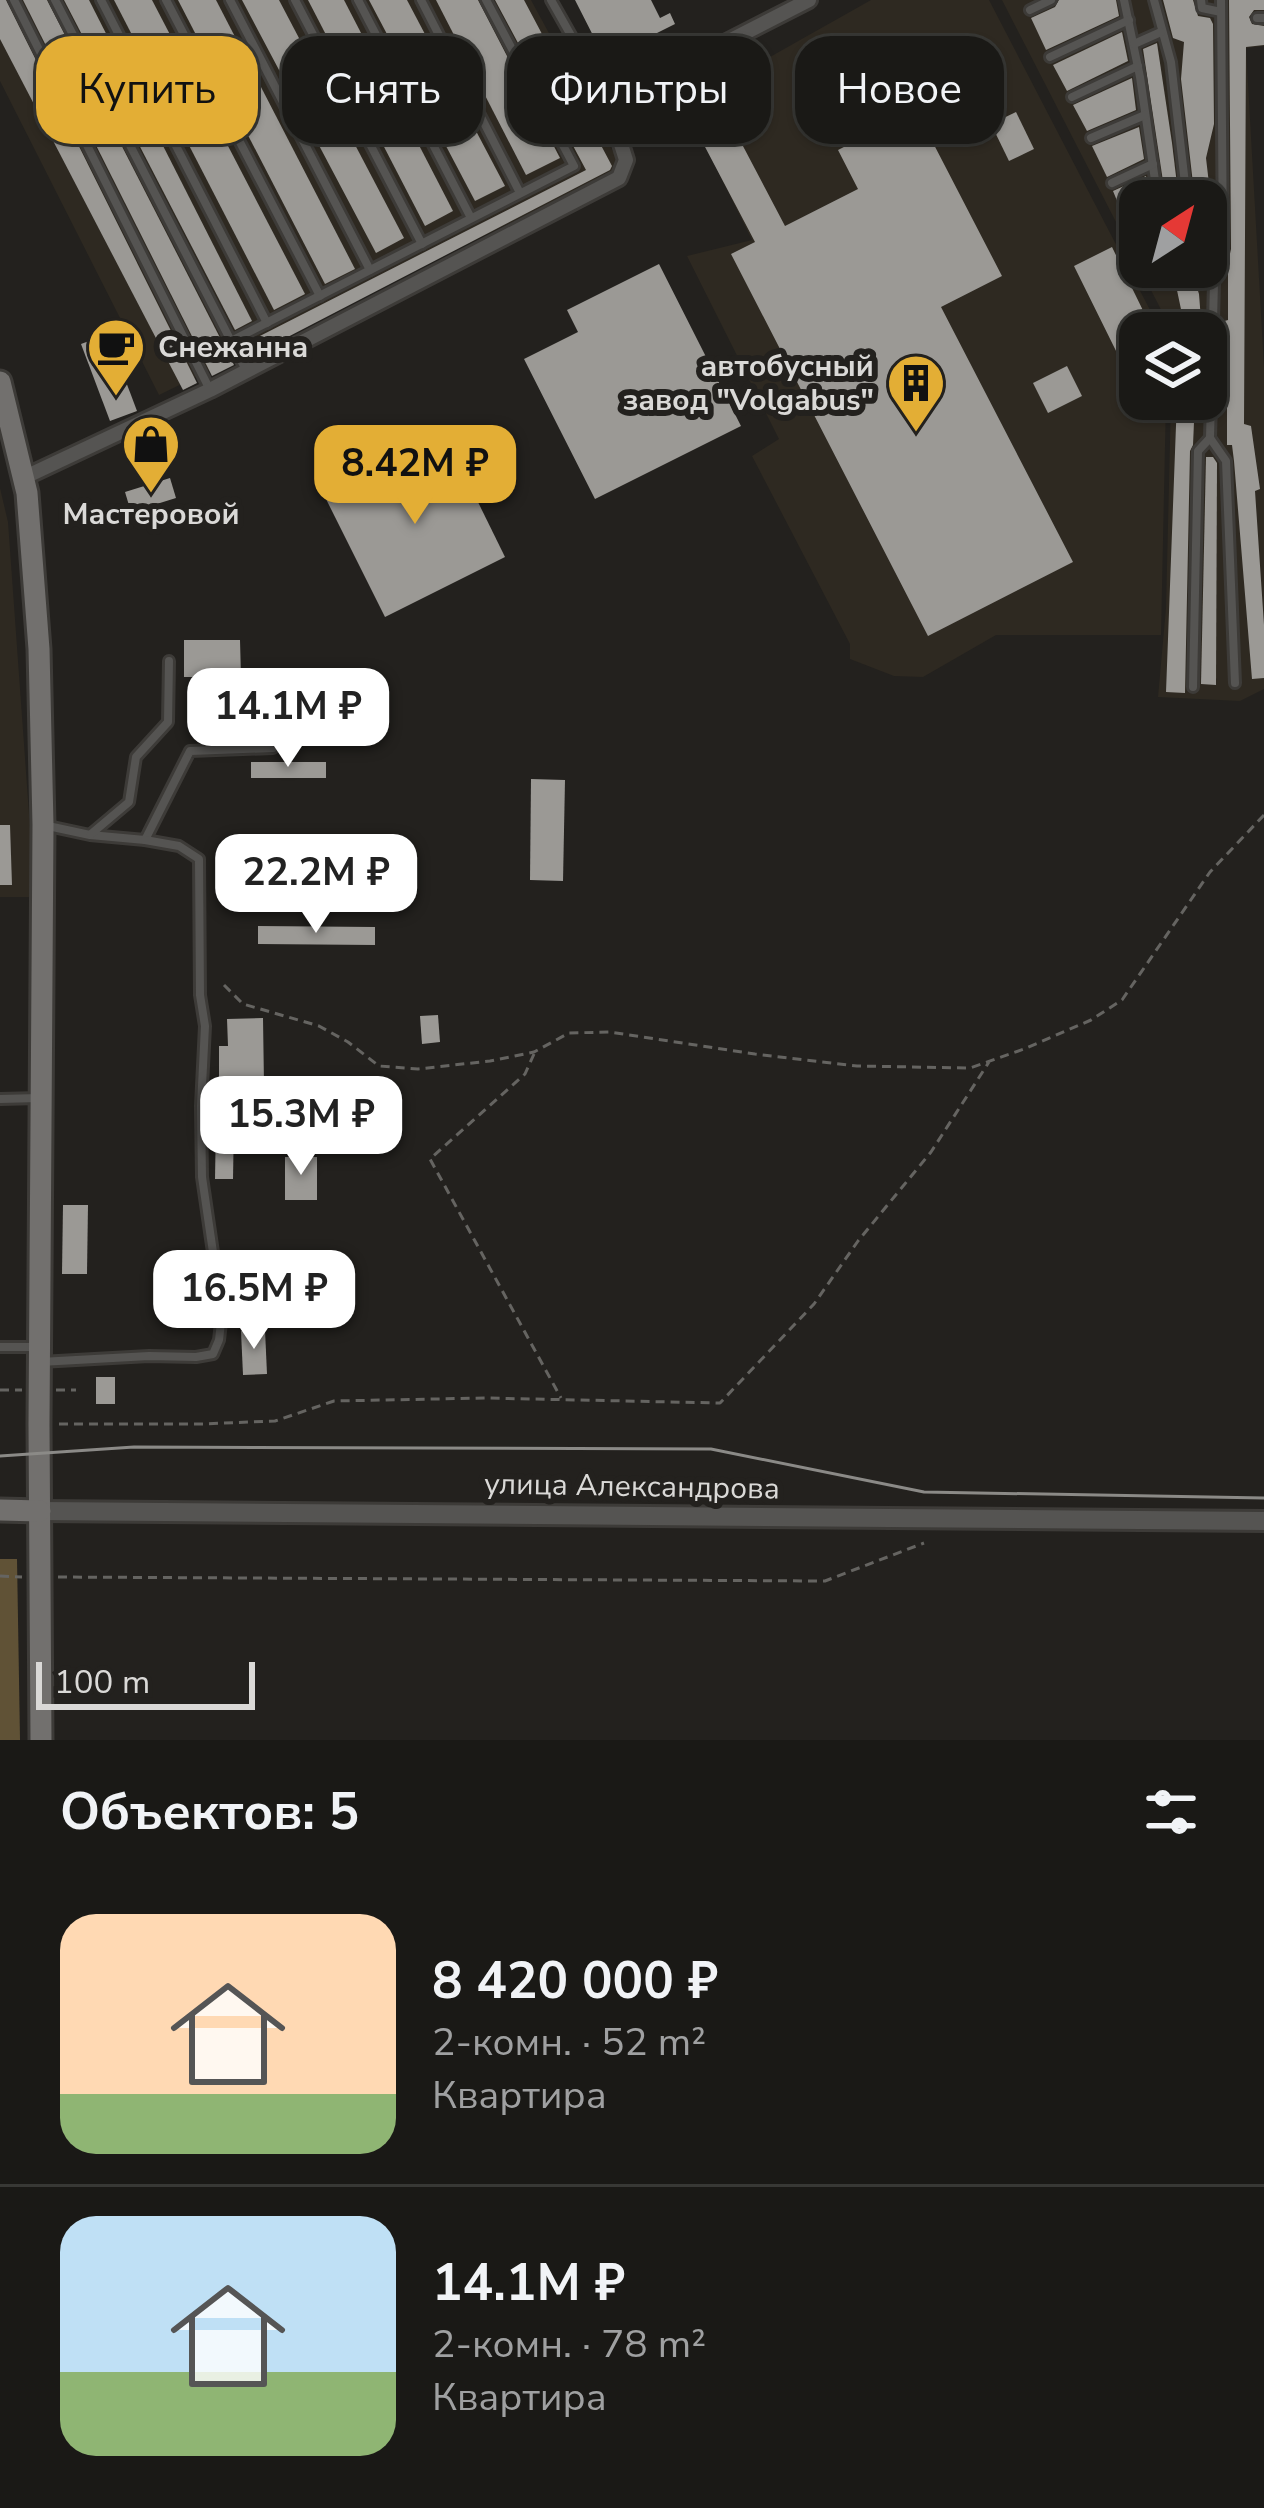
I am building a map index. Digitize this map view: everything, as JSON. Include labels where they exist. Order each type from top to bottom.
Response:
[{"type":"main road","points":[[0,382],[27,493],[39,649],[43,825],[41,1740]]},
{"type":"main road","name":"улица Александрова","points":[[0,1510],[40,1511]]},
{"type":"street","points":[[739,36],[809,0]]},
{"type":"street","points":[[23,478],[210,390],[619,178],[626,160],[621,144]]},
{"type":"street","name":"улица Александрова","points":[[40,1511],[1264,1520]]},
{"type":"lane","points":[[14,0],[210,390]]},
{"type":"lane","points":[[56,0],[247,371]]},
{"type":"lane","points":[[101,0],[267,323]]},
{"type":"lane","points":[[166,0],[320,296]]},
{"type":"lane","points":[[230,0],[370,270]]},
{"type":"lane","points":[[295,0],[422,244]]},
{"type":"lane","points":[[358,0],[471,218]]},
{"type":"lane","points":[[421,0],[520,193]]},
{"type":"lane","points":[[231,341],[574,166],[486,0]]},
{"type":"lane","points":[[551,0],[571,36]]},
{"type":"lane","points":[[1030,10],[1052,0]]},
{"type":"lane","points":[[1124,0],[1155,180]]},
{"type":"lane","points":[[1154,0],[1171,62],[1185,180]]},
{"type":"lane","points":[[1201,0],[1202,8],[1221,12]]},
{"type":"lane","points":[[1221,0],[1222,180]]},
{"type":"lane","points":[[1051,56],[1129,20]]},
{"type":"lane","points":[[1134,44],[1162,32]]},
{"type":"lane","points":[[1072,97],[1138,66]]},
{"type":"lane","points":[[1091,139],[1146,115]]},
{"type":"lane","points":[[1112,183],[1153,164]]},
{"type":"lane","points":[[1214,288],[1210,438],[1226,461],[1235,683]]},
{"type":"lane","points":[[1193,687],[1198,451],[1210,438]]},
{"type":"lane","points":[[90,835],[129,802],[136,757],[168,722],[169,661]]},
{"type":"lane","points":[[145,840],[190,752],[273,748]]},
{"type":"lane","points":[[0,1347],[40,1354],[196,1357],[213,1354],[222,1314],[202,1178],[205,1026],[200,995],[199,859],[179,846],[43,825]]},
{"type":"lane","points":[[0,1099],[40,1098]]},
{"type":"path","points":[[224,985],[243,1004],[319,1026],[380,1066],[418,1069],[490,1061],[534,1052],[568,1033],[610,1031],[857,1066],[970,1068],[1091,1020],[1122,1000],[1210,872],[1264,815]]},
{"type":"path","points":[[534,1052],[525,1074],[430,1159],[562,1401]]},
{"type":"path","points":[[39,1424],[275,1421],[334,1401],[485,1398],[720,1403],[814,1304],[931,1152],[989,1061]]},
{"type":"path","points":[[56,1577],[825,1581],[924,1543]]},
{"type":"path","points":[[0,1576],[23,1576]]},
{"type":"shaded area","points":[[0,0],[531,0],[550,36],[507,36],[507,144],[609,144],[622,168],[159,395],[0,81]]},
{"type":"shaded area","points":[[871,0],[989,0],[1119,250],[1119,288],[1139,288],[1151,312],[1119,312],[1119,420],[1166,420],[1161,635],[996,635],[923,677],[894,676],[850,659],[850,644],[752,456],[779,439],[687,256],[752,240],[704,144],[771,144],[771,56],[795,43],[795,144],[1004,144],[1004,36],[807,36]]},
{"type":"shaded area","points":[[1002,0],[1264,0],[1264,46],[1246,48],[1264,367],[1264,689],[1240,701],[1158,697],[1166,608],[1170,420],[1227,420],[1227,312],[1162,312],[1150,288],[1227,288],[1227,180],[1119,180],[1119,228]]},
{"type":"shaded area","points":[[0,488],[8,522],[35,897],[0,897]]},
{"type":"shaded area","points":[[0,1559],[17,1559],[20,1740],[0,1740]]},
{"type":"building","points":[[0,0],[6,0],[36,60],[36,108],[0,39]]},
{"type":"building","points":[[23,0],[47,0],[65,36],[41,36]]},
{"type":"building","points":[[64,0],[89,0],[107,36],[83,36]]},
{"type":"building","points":[[114,0],[152,0],[171,36],[133,36]]},
{"type":"building","points":[[178,0],[216,0],[235,36],[197,36]]},
{"type":"building","points":[[242,0],[279,0],[298,36],[282,36],[282,76]]},
{"type":"building","points":[[308,0],[344,0],[363,36],[327,36]]},
{"type":"building","points":[[369,0],[407,0],[426,36],[388,36]]},
{"type":"building","points":[[436,0],[478,0],[507,56],[507,138],[483,91],[483,36],[455,36]]},
{"type":"building","points":[[495,0],[524,0],[543,36],[514,36]]},
{"type":"building","points":[[575,0],[651,0],[660,18],[670,13],[675,24],[651,36],[593,36]]},
{"type":"building","points":[[1059,0],[1116,0],[1119,16],[1046,50],[1031,18],[1055,7]]},
{"type":"building","points":[[1163,0],[1193,0],[1198,16],[1210,18],[1213,24],[1214,124],[1206,158],[1209,180],[1193,180],[1181,79],[1184,42],[1173,38]]},
{"type":"building","points":[[1229,0],[1264,0],[1264,10],[1254,10],[1249,17],[1252,24],[1264,26],[1264,45],[1246,47],[1244,424],[1251,426],[1260,489],[1255,491],[1264,625],[1264,678],[1252,679],[1234,461],[1232,445],[1227,445]]},
{"type":"building","points":[[1122,32],[1128,61],[1067,91],[1053,65]]},
{"type":"building","points":[[1157,43],[1176,180],[1163,180],[1143,49]]},
{"type":"building","points":[[1132,78],[1136,110],[1087,131],[1073,105]]},
{"type":"building","points":[[258,81],[282,128],[282,144],[290,144],[355,269],[325,284],[253,144],[258,144]]},
{"type":"building","points":[[1016,112],[1034,149],[1009,161],[1001,144],[1004,118]]},
{"type":"building","points":[[1139,127],[1144,159],[1107,177],[1092,146]]},
{"type":"building","points":[[55,144],[78,144],[197,383],[183,390]]},
{"type":"building","points":[[95,144],[121,144],[234,365],[212,376]]},
{"type":"building","points":[[139,144],[162,144],[252,321],[235,330]]},
{"type":"building","points":[[188,144],[227,144],[305,294],[274,310]]},
{"type":"building","points":[[318,144],[355,144],[404,238],[376,253]]},
{"type":"building","points":[[383,144],[418,144],[453,211],[425,226]]},
{"type":"building","points":[[445,144],[483,144],[505,186],[475,201]]},
{"type":"building","points":[[510,144],[553,144],[560,158],[526,175]]},
{"type":"building","points":[[572,144],[600,144],[610,170],[249,357],[242,345],[586,170]]},
{"type":"building","name":"автобусный завод \"Volgabus\"","points":[[742,144],[785,226],[858,189],[838,150],[850,144],[934,144],[1002,276],[941,307],[1073,562],[928,636],[731,254],[755,242],[704,145]]},
{"type":"building","points":[[1112,247],[1119,261],[1119,288],[1132,288],[1144,312],[1119,312],[1119,357],[1074,266]]},
{"type":"building","points":[[659,264],[741,426],[595,499],[524,359],[578,332],[567,310]]},
{"type":"building","points":[[1177,288],[1197,288],[1200,312],[1182,312]]},
{"type":"building","points":[[108,334],[137,411],[110,421],[81,344]]},
{"type":"building","points":[[1067,366],[1082,396],[1048,413],[1033,383]]},
{"type":"building","points":[[1176,420],[1194,420],[1185,693],[1166,692]]},
{"type":"building","points":[[446,437],[505,557],[385,617],[325,497]]},
{"type":"building","points":[[1206,457],[1217,463],[1216,685],[1201,684]]},
{"type":"building","name":"Мастеровой","points":[[170,478],[176,498],[131,512],[125,492]]},
{"type":"building","points":[[184,640],[240,640],[241,677],[248,677],[248,722],[203,722],[203,677],[184,677]]},
{"type":"building","points":[[251,762],[326,762],[326,778],[251,778]]},
{"type":"building","points":[[531,779],[565,780],[563,881],[530,880]]},
{"type":"building","points":[[0,825],[10,825],[12,885],[0,885]]},
{"type":"building","points":[[258,926],[375,927],[375,945],[258,944]]},
{"type":"building","points":[[438,1015],[440,1042],[422,1044],[420,1016]]},
{"type":"building","points":[[263,1018],[264,1085],[219,1086],[219,1046],[228,1046],[227,1019]]},
{"type":"building","points":[[216,1120],[234,1120],[233,1179],[215,1179]]},
{"type":"building","points":[[285,1157],[317,1157],[317,1200],[285,1200]]},
{"type":"building","points":[[63,1205],[88,1205],[87,1274],[62,1274]]},
{"type":"building","points":[[265,1330],[267,1374],[243,1375],[241,1331]]},
{"type":"building","points":[[96,1377],[115,1377],[115,1404],[96,1404]]},
{"type":"tram line","points":[[0,1456],[134,1447],[711,1449],[924,1492],[1264,1498]]},
{"type":"place","name":"Снежанна","points":[[116,398]]},
{"type":"place","name":"автобусный завод \"Volgabus\"","points":[[916,434]]},
{"type":"place","name":"Мастеровой","points":[[151,495]]}]
